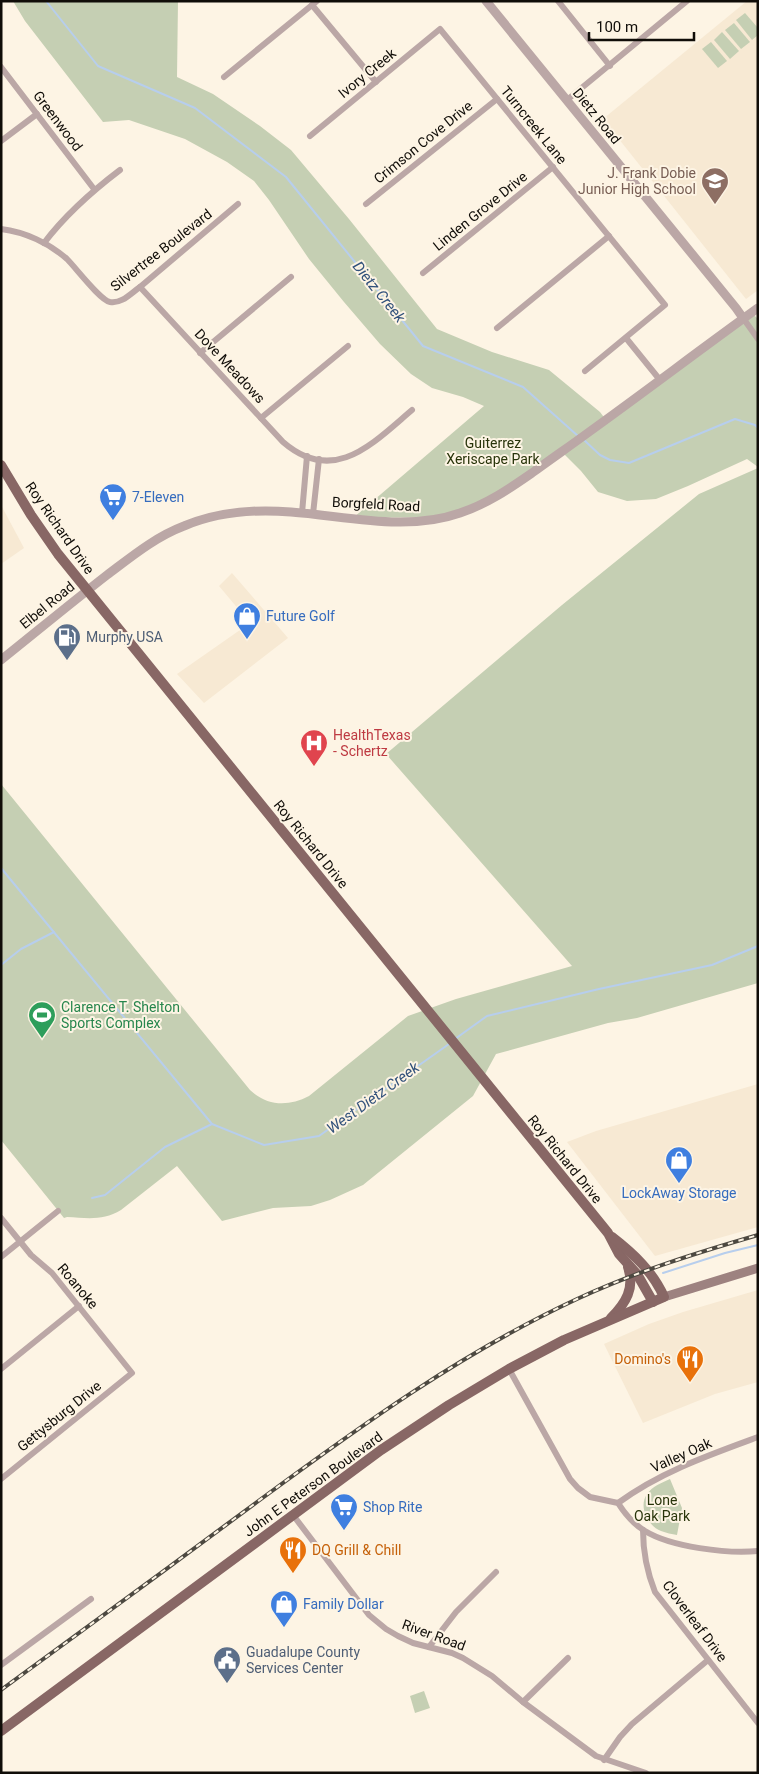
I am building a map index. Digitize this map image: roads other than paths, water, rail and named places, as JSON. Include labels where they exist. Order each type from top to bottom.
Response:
[{"type":"main road","name":"Roy Richard Drive","points":[[1,466],[43,533],[87,590],[608,1234],[627,1264],[637,1274],[653,1302]]},
{"type":"main road","name":"Roy Richard Drive","points":[[608,1234],[634,1255],[654,1279],[664,1298]]},
{"type":"main road","points":[[607,1321],[620,1308],[631,1286],[631,1276],[627,1264]]},
{"type":"main road","points":[[664,1298],[758,1268]]},
{"type":"main road","name":"John E Peterson Boulevard","points":[[1,1732],[381,1450],[449,1405],[509,1369],[564,1340],[664,1298]]},
{"type":"street","name":"Dietz Road","points":[[486,1],[743,318]]},
{"type":"street","points":[[558,1],[610,66]]},
{"type":"street","points":[[567,100],[687,1]]},
{"type":"street","points":[[224,77],[315,3],[376,82]]},
{"type":"street","name":"Ivory Creek","points":[[310,136],[440,30]]},
{"type":"street","name":"Turncreek Lane","points":[[440,30],[665,305],[626,338]]},
{"type":"street","name":"Greenwood","points":[[1,67],[94,189]]},
{"type":"street","name":"Crimson Cove Drive","points":[[366,204],[497,99]]},
{"type":"street","points":[[1,141],[37,114]]},
{"type":"street","name":"Linden Grove Drive","points":[[423,273],[553,168]]},
{"type":"street","points":[[44,243],[65,216],[94,189],[120,170]]},
{"type":"street","name":"Silvertree Boulevard","points":[[1,229],[20,232],[44,243],[68,260],[105,300],[118,302],[123,300],[238,204]]},
{"type":"street","points":[[497,328],[609,236]]},
{"type":"street","points":[[200,352],[292,277]]},
{"type":"street","name":"Dove Meadows","points":[[140,286],[261,418],[292,449],[307,456],[317,459],[335,460],[359,453],[412,410]]},
{"type":"street","name":"Borgfeld Road","points":[[87,590],[144,548],[183,526],[208,518],[272,511],[396,522],[418,521],[445,518],[490,501],[565,450],[758,308]]},
{"type":"street","points":[[743,318],[758,340]]},
{"type":"street","points":[[585,371],[626,338],[660,380]]},
{"type":"street","points":[[261,418],[348,346]]},
{"type":"street","points":[[302,513],[307,456]]},
{"type":"street","points":[[313,514],[317,459]]},
{"type":"street","name":"Elbel Road","points":[[1,660],[87,590]]},
{"type":"street","points":[[1,1257],[58,1211]]},
{"type":"street","name":"Roanoke","points":[[1,1218],[31,1255],[52,1273],[132,1373]]},
{"type":"street","points":[[1,1369],[79,1306]]},
{"type":"street","points":[[509,1369],[570,1479],[590,1497],[618,1503],[628,1518],[654,1536],[687,1546],[717,1550],[758,1550]]},
{"type":"street","name":"Gettysburg Drive","points":[[1,1479],[132,1373]]},
{"type":"street","name":"Valley Oak","points":[[618,1503],[670,1472],[758,1437]]},
{"type":"street","name":"River Road","points":[[293,1515],[369,1615],[398,1636],[413,1643],[463,1658],[492,1676],[523,1702],[604,1760],[646,1773]]},
{"type":"street","name":"Cloverleaf Drive","points":[[643,1530],[645,1561],[655,1592],[758,1723]]},
{"type":"street","points":[[430,1647],[456,1612],[496,1572]]},
{"type":"street","points":[[1,1664],[91,1599]]},
{"type":"street","points":[[523,1702],[568,1658]]},
{"type":"street","points":[[604,1760],[632,1724],[708,1660]]},
{"type":"waterway","name":"Dietz Creek","points":[[46,1],[98,66],[195,108],[286,177],[423,346],[523,387],[578,436]]},
{"type":"waterway","name":"Dietz Creek","points":[[584,440],[600,455],[610,460],[629,463],[735,419],[755,425],[758,428]]},
{"type":"waterway","name":"West Dietz Creek","points":[[1,868],[212,1124],[264,1145],[319,1136],[449,1044]]},
{"type":"waterway","points":[[1,965],[21,949],[54,932]]},
{"type":"waterway","name":"West Dietz Creek","points":[[455,1039],[487,1016],[599,989],[712,965],[758,946]]},
{"type":"waterway","points":[[92,1198],[105,1195],[165,1147],[212,1124]]},
{"type":"waterway","points":[[663,1273],[725,1253],[758,1245]]},
{"type":"railway","points":[[1,1690],[334,1446],[452,1367],[534,1320],[599,1289],[666,1264],[758,1235]]},
{"type":"place","name":"J. Frank Dobie Junior High School","points":[[715,205]]},
{"type":"place","name":"7-Eleven","points":[[113,521]]},
{"type":"place","name":"Future Golf","points":[[247,640]]},
{"type":"place","name":"Murphy USA","points":[[67,661]]},
{"type":"place","name":"HealthTexas - Schertz","points":[[314,767]]},
{"type":"place","name":"Clarence T. Shelton Sports Complex","points":[[42,1039]]},
{"type":"place","name":"LockAway Storage","points":[[679,1184]]},
{"type":"place","name":"Domino's","points":[[690,1383]]},
{"type":"place","name":"Shop Rite","points":[[344,1531]]},
{"type":"place","name":"DQ Grill & Chill","points":[[293,1574]]},
{"type":"place","name":"Family Dollar","points":[[284,1628]]},
{"type":"place","name":"Guadalupe County Services Center","points":[[227,1684]]},
{"type":"park label","name":"Guiterrez Xeriscape Park","points":[[493,452]]},
{"type":"park label","name":"Lone Oak Park","points":[[662,1508]]}]
